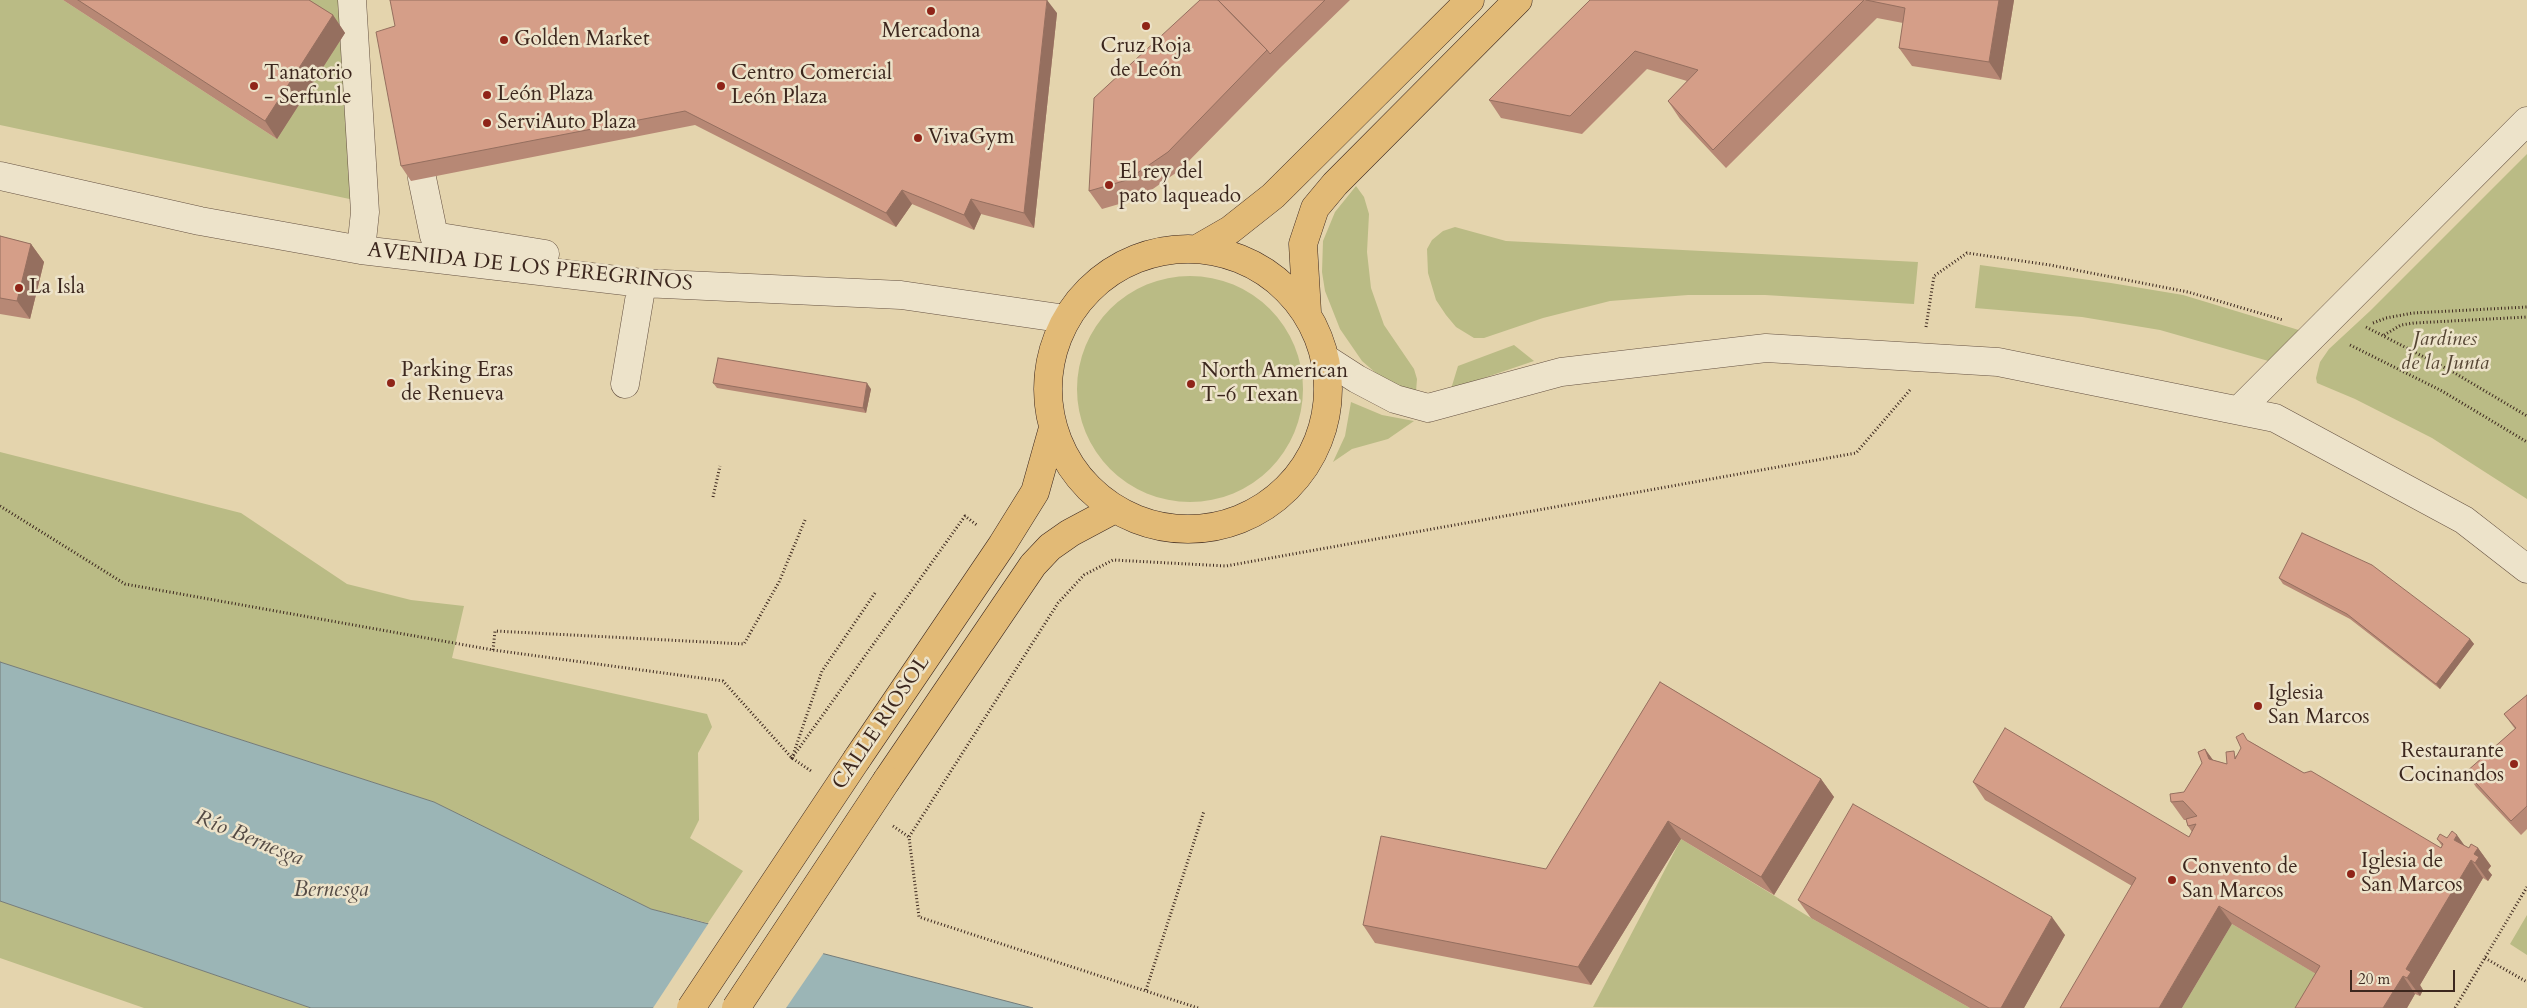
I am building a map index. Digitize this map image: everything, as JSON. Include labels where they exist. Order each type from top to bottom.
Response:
[{"type":"main road","points":[[1197,249],[1230,230],[1273,196],[1470,0]]},
{"type":"main road","points":[[1307,312],[1303,244],[1315,208],[1335,184],[1518,0]]},
{"type":"main road","points":[[1197,249],[1240,258],[1278,280],[1307,312],[1318,334],[1326,359],[1329,396],[1322,433],[1305,467],[1280,495],[1248,515],[1204,528],[1158,526],[1115,508],[1088,488],[1067,460],[1053,428],[1048,391],[1052,354],[1066,319],[1090,288],[1122,266],[1158,252],[1197,249]]},
{"type":"main road","name":"CALLE RIOSOL","points":[[691,1008],[1002,545],[1035,492],[1053,428]]},
{"type":"main road","name":"CALLE RIOSOL","points":[[736,1008],[887,780],[1033,565],[1050,546],[1115,508]]},
{"type":"street","points":[[352,0],[365,212],[361,250]]},
{"type":"street","points":[[2239,410],[2527,121]]},
{"type":"street","name":"AVENIDA DE LOS PEREGRINOS","points":[[0,176],[200,221],[361,250],[633,282],[901,295],[1066,319]]},
{"type":"street","points":[[422,178],[434,236],[575,259],[633,282],[625,384]]},
{"type":"street","points":[[1326,359],[1357,380],[1394,398],[1428,408],[1561,372],[1766,348],[1998,362],[2275,418],[2464,520],[2527,569]]},
{"type":"path","points":[[1926,323],[1934,276],[1968,252],[2050,264],[2188,292],[2259,312],[2317,332]]},
{"type":"path","points":[[2361,331],[2386,318],[2413,313],[2527,307]]},
{"type":"path","points":[[2383,335],[2400,326],[2414,323],[2527,317]]},
{"type":"path","points":[[2356,323],[2453,372],[2527,416]]},
{"type":"path","points":[[2352,339],[2347,344],[2442,391],[2527,442]]},
{"type":"path","points":[[1198,1008],[919,917],[909,837],[1058,603],[1084,575],[1113,560],[1226,566],[1856,453],[1912,388]]},
{"type":"path","points":[[713,498],[720,466]]},
{"type":"path","points":[[0,506],[125,584],[493,650],[723,681],[792,758],[816,774]]},
{"type":"path","points":[[792,758],[965,516],[980,528]]},
{"type":"path","points":[[493,650],[495,631],[744,644],[779,582],[805,520]]},
{"type":"path","points":[[792,758],[822,671],[874,593]]},
{"type":"path","points":[[1146,990],[1204,811]]},
{"type":"path","points":[[888,823],[909,837]]},
{"type":"path","points":[[2455,1008],[2527,887]]},
{"type":"path","points":[[2485,958],[2527,982]]},
{"type":"green space","points":[[0,0],[63,0],[277,139],[294,0],[344,0],[359,201],[0,125]]},
{"type":"green space","name":"Jardines de la Junta","points":[[2527,154],[2527,499],[2432,438],[2355,399],[2317,383],[2316,378],[2320,362],[2329,349],[2370,311]]},
{"type":"green space","points":[[1356,186],[1364,197],[1369,214],[1367,252],[1371,288],[1384,325],[1414,369],[1417,379],[1416,392],[1402,389],[1377,374],[1362,361],[1340,329],[1325,291],[1322,272],[1323,241],[1335,212]]},
{"type":"green space","points":[[1455,227],[1506,241],[1918,262],[1914,304],[1765,295],[1688,295],[1610,301],[1543,318],[1484,338],[1474,338],[1456,327],[1446,315],[1436,300],[1428,273],[1427,249],[1432,240],[1443,231]]},
{"type":"green space","points":[[1980,265],[2183,295],[2302,331],[2272,362],[2160,330],[2082,317],[1975,308]]},
{"type":"green space","points":[[1179,276],[1201,276],[1233,284],[1243,289],[1262,301],[1278,317],[1295,346],[1301,367],[1303,389],[1301,411],[1295,432],[1278,461],[1262,477],[1233,494],[1201,502],[1179,502],[1147,494],[1137,489],[1118,477],[1102,461],[1085,432],[1077,400],[1077,378],[1085,346],[1090,336],[1102,317],[1118,301],[1147,284]]},
{"type":"green space","points":[[1514,345],[1534,361],[1451,389],[1458,366]]},
{"type":"green space","points":[[1351,402],[1382,415],[1414,421],[1388,439],[1352,449],[1333,462],[1345,436]]},
{"type":"green space","points":[[0,452],[241,513],[347,584],[411,600],[464,606],[452,658],[707,714],[712,727],[698,753],[699,820],[690,838],[743,871],[708,923],[651,909],[434,802],[0,662]]},
{"type":"green space","points":[[1681,839],[1811,918],[1970,1008],[1593,1007]]},
{"type":"green space","points":[[0,901],[311,1008],[144,1008],[0,958]]},
{"type":"green space","points":[[2527,915],[2527,955],[2510,944]]},
{"type":"green space","points":[[2232,924],[2333,984],[2318,1008],[2182,1008]]},
{"type":"water","name":"Bernesga","points":[[0,662],[434,802],[651,909],[1033,1008],[311,1008],[0,901]]},
{"type":"pier","points":[[710,921],[825,951],[786,1008],[653,1008]]},
{"type":"building","name":"Tanatorio - Serfunle","points":[[78,0],[309,0],[333,15],[265,121]]},
{"type":"building","name":"Centro Comercial León Plaza","points":[[390,0],[1047,0],[1024,213],[971,199],[964,215],[902,190],[886,213],[685,111],[401,166],[376,32],[395,26]]},
{"type":"building","points":[[1200,0],[1218,0],[1267,50],[1168,152],[1127,180],[1089,191],[1094,98]]},
{"type":"building","points":[[1218,0],[1325,0],[1270,54]]},
{"type":"building","points":[[1590,0],[1864,0],[1713,150],[1668,101],[1698,70],[1635,51],[1570,116],[1489,100]]},
{"type":"building","points":[[1866,0],[1999,0],[1989,62],[1899,48],[1905,8]]},
{"type":"building","points":[[0,236],[31,244],[17,301],[0,298]]},
{"type":"building","points":[[718,358],[867,383],[863,408],[713,383]]},
{"type":"building","points":[[2302,533],[2372,565],[2470,639],[2436,684],[2347,614],[2279,578]]},
{"type":"building","points":[[1660,682],[1821,779],[1761,877],[1668,821],[1578,967],[1363,925],[1381,836],[1546,869]]},
{"type":"building","points":[[2527,695],[2527,806],[2511,821],[2466,772],[2516,728],[2504,714]]},
{"type":"building","points":[[2005,728],[2189,837],[2196,824],[2188,826],[2186,819],[2197,816],[2183,801],[2171,802],[2170,794],[2184,792],[2202,763],[2198,752],[2205,749],[2209,759],[2227,764],[2226,752],[2234,751],[2235,759],[2241,748],[2236,737],[2243,733],[2247,740],[2304,773],[2311,771],[2441,848],[2443,844],[2437,839],[2440,834],[2447,838],[2452,831],[2457,835],[2454,840],[2469,848],[2471,844],[2478,848],[2474,854],[2479,857],[2475,863],[2471,860],[2406,969],[2411,972],[2407,978],[2403,976],[2383,1008],[2295,1008],[2320,966],[2219,906],[2159,1008],[2060,1008],[2136,878],[1973,782]]},
{"type":"building","points":[[1853,804],[2052,917],[2001,1008],[1989,1008],[1798,900]]},
{"type":"place","name":"Mercadona","points":[[931,11]]},
{"type":"place","name":"Cruz Roja de León","points":[[1146,26]]},
{"type":"place","name":"Golden Market","points":[[504,40]]},
{"type":"place","name":"Tanatorio - Serfunle","points":[[254,86]]},
{"type":"place","name":"Centro Comercial León Plaza","points":[[721,86]]},
{"type":"place","name":"León Plaza","points":[[487,95]]},
{"type":"place","name":"ServiAuto Plaza","points":[[487,123]]},
{"type":"place","name":"VivaGym","points":[[918,138]]},
{"type":"place","name":"El rey del pato laqueado","points":[[1109,185]]},
{"type":"place","name":"La Isla","points":[[19,288]]},
{"type":"place","name":"Parking Eras de Renueva","points":[[391,383]]},
{"type":"place","name":"North American T-6 Texan","points":[[1191,384]]},
{"type":"place","name":"Iglesia San Marcos","points":[[2258,706]]},
{"type":"place","name":"Restaurante Cocinandos","points":[[2514,764]]},
{"type":"place","name":"Iglesia de San Marcos","points":[[2351,874]]},
{"type":"place","name":"Convento de San Marcos","points":[[2172,880]]},
{"type":"water label","name":"Río Bernesga","points":[[249,839]]}]
